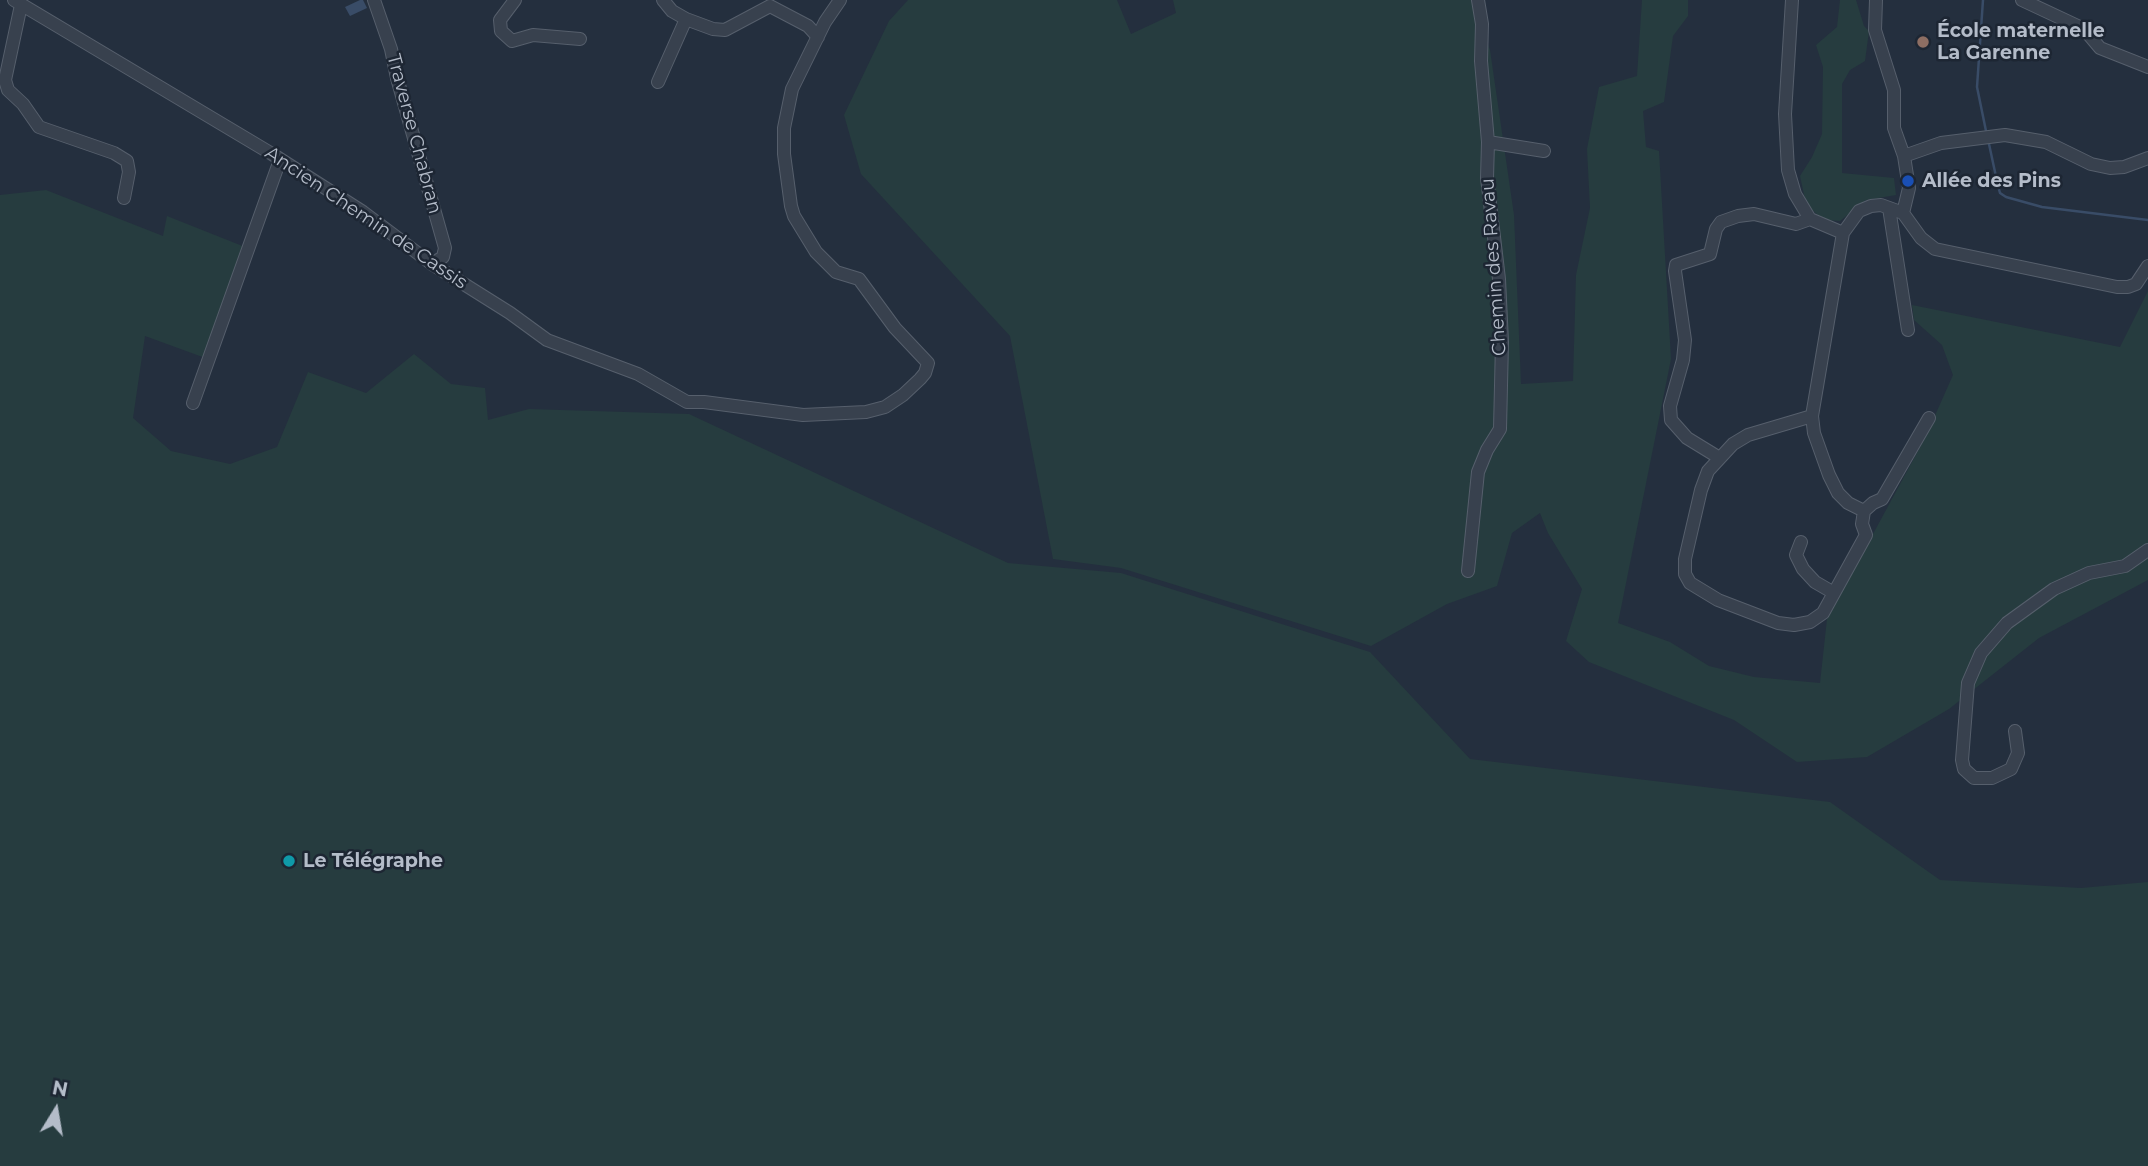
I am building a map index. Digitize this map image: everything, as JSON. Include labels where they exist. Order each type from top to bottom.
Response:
[{"type":"street","name":"Traverse Chabran","points":[[374,0],[391,49],[445,248],[443,257],[432,264]]},
{"type":"street","points":[[515,0],[500,20],[501,31],[512,41],[533,35],[580,40]]},
{"type":"street","points":[[663,0],[673,11],[686,19],[713,29],[726,30],[770,6],[808,26],[818,37],[840,0]]},
{"type":"street","name":"Chemin des Ravau","points":[[1468,571],[1478,472],[1500,429],[1502,342],[1499,279],[1487,178],[1488,142],[1481,61],[1482,24],[1478,0]]},
{"type":"street","points":[[1792,0],[1785,114],[1788,170],[1795,194],[1810,219],[1843,233]]},
{"type":"street","points":[[1876,0],[1875,30],[1894,90],[1894,128],[1904,156],[1909,188],[1903,214]]},
{"type":"street","points":[[2022,0],[2084,29],[2099,48],[2148,67]]},
{"type":"street","name":"Ancien Chemin de Cassis","points":[[18,2],[363,212],[432,264],[510,313],[547,340],[638,374],[687,402],[803,415],[866,412],[885,407],[925,373],[928,363],[902,337],[859,279],[836,272],[816,252],[794,216],[784,154],[784,128],[792,89],[818,37]]},
{"type":"street","points":[[18,2],[5,80],[8,90],[23,104],[39,127],[114,153],[127,161],[124,198]]},
{"type":"street","points":[[658,82],[686,19]]},
{"type":"street","points":[[1904,156],[1941,143],[2006,135],[2046,142],[2091,164],[2110,168],[2124,167],[2148,159]]},
{"type":"street","points":[[1488,142],[1544,151]]},
{"type":"street","points":[[193,403],[280,160]]},
{"type":"street","points":[[1864,512],[1848,503],[1838,493],[1814,433],[1812,416],[1843,233],[1859,211],[1871,206],[1889,208],[1903,214],[1920,238],[1935,249],[2104,285],[2128,287],[2136,284],[2148,265]]},
{"type":"street","points":[[1889,208],[1908,330]]},
{"type":"street","points":[[1718,457],[1687,438],[1671,420],[1670,406],[1683,360],[1685,340],[1676,265],[1710,254],[1716,229],[1721,222],[1738,216],[1754,214],[1796,224],[1810,219]]},
{"type":"street","points":[[1812,416],[1748,435],[1733,443],[1718,457],[1708,471],[1701,490],[1685,559],[1685,573],[1690,583],[1718,600],[1777,624],[1810,622],[1823,613],[1866,535],[1864,512],[1882,499],[1929,418]]},
{"type":"street","points":[[1801,542],[1796,555],[1803,569],[1815,582],[1834,593]]},
{"type":"street","points":[[2015,731],[2018,753],[2011,769],[1992,778],[1974,778],[1964,769],[1962,760],[1968,682],[1981,653],[2007,623],[2054,589],[2089,573],[2125,566],[2148,550]]},
{"type":"green space","points":[[908,0],[1117,0],[1131,34],[1176,13],[1173,0],[1472,0],[1490,50],[1514,215],[1521,384],[1573,381],[1576,275],[1590,208],[1587,149],[1599,87],[1637,76],[1642,0],[1688,0],[1688,16],[1673,36],[1664,102],[1643,111],[1646,147],[1659,151],[1671,359],[1618,623],[1670,642],[1709,666],[1754,677],[1820,683],[1827,619],[1925,438],[1953,375],[1942,345],[1914,320],[1912,305],[2120,347],[2148,291],[2148,580],[2039,638],[1949,709],[1867,757],[1797,762],[1734,720],[1589,662],[1566,641],[1582,589],[1548,533],[1540,513],[1512,533],[1497,586],[1447,604],[1371,646],[1121,568],[1053,559],[1010,336],[861,174],[844,115],[889,21]]},
{"type":"green space","points":[[1840,0],[1856,0],[1864,26],[1869,31],[1865,61],[1850,70],[1842,84],[1842,173],[1894,178],[1896,195],[1866,200],[1840,221],[1823,220],[1806,204],[1800,176],[1822,134],[1823,67],[1816,45],[1837,27]]},
{"type":"green space","points":[[46,190],[163,236],[167,216],[250,249],[208,359],[145,336],[133,418],[171,451],[230,464],[277,447],[308,372],[366,393],[414,354],[451,384],[485,388],[488,420],[529,409],[689,414],[1008,563],[1121,573],[1370,652],[1470,759],[1830,802],[1940,880],[2081,888],[2148,882],[2148,1166],[0,1166],[0,195]]},
{"type":"water","points":[[363,0],[367,8],[350,16],[345,7]]},
{"type":"waterway","points":[[1983,0],[1977,87],[1986,131]]},
{"type":"waterway","points":[[1989,144],[2000,193],[2006,197],[2042,207],[2148,220]]},
{"type":"place","name":"École maternelle La Garenne","points":[[1923,42]]},
{"type":"place","name":"Allée des Pins","points":[[1908,181]]},
{"type":"place","name":"Le Télégraphe","points":[[289,861]]}]
